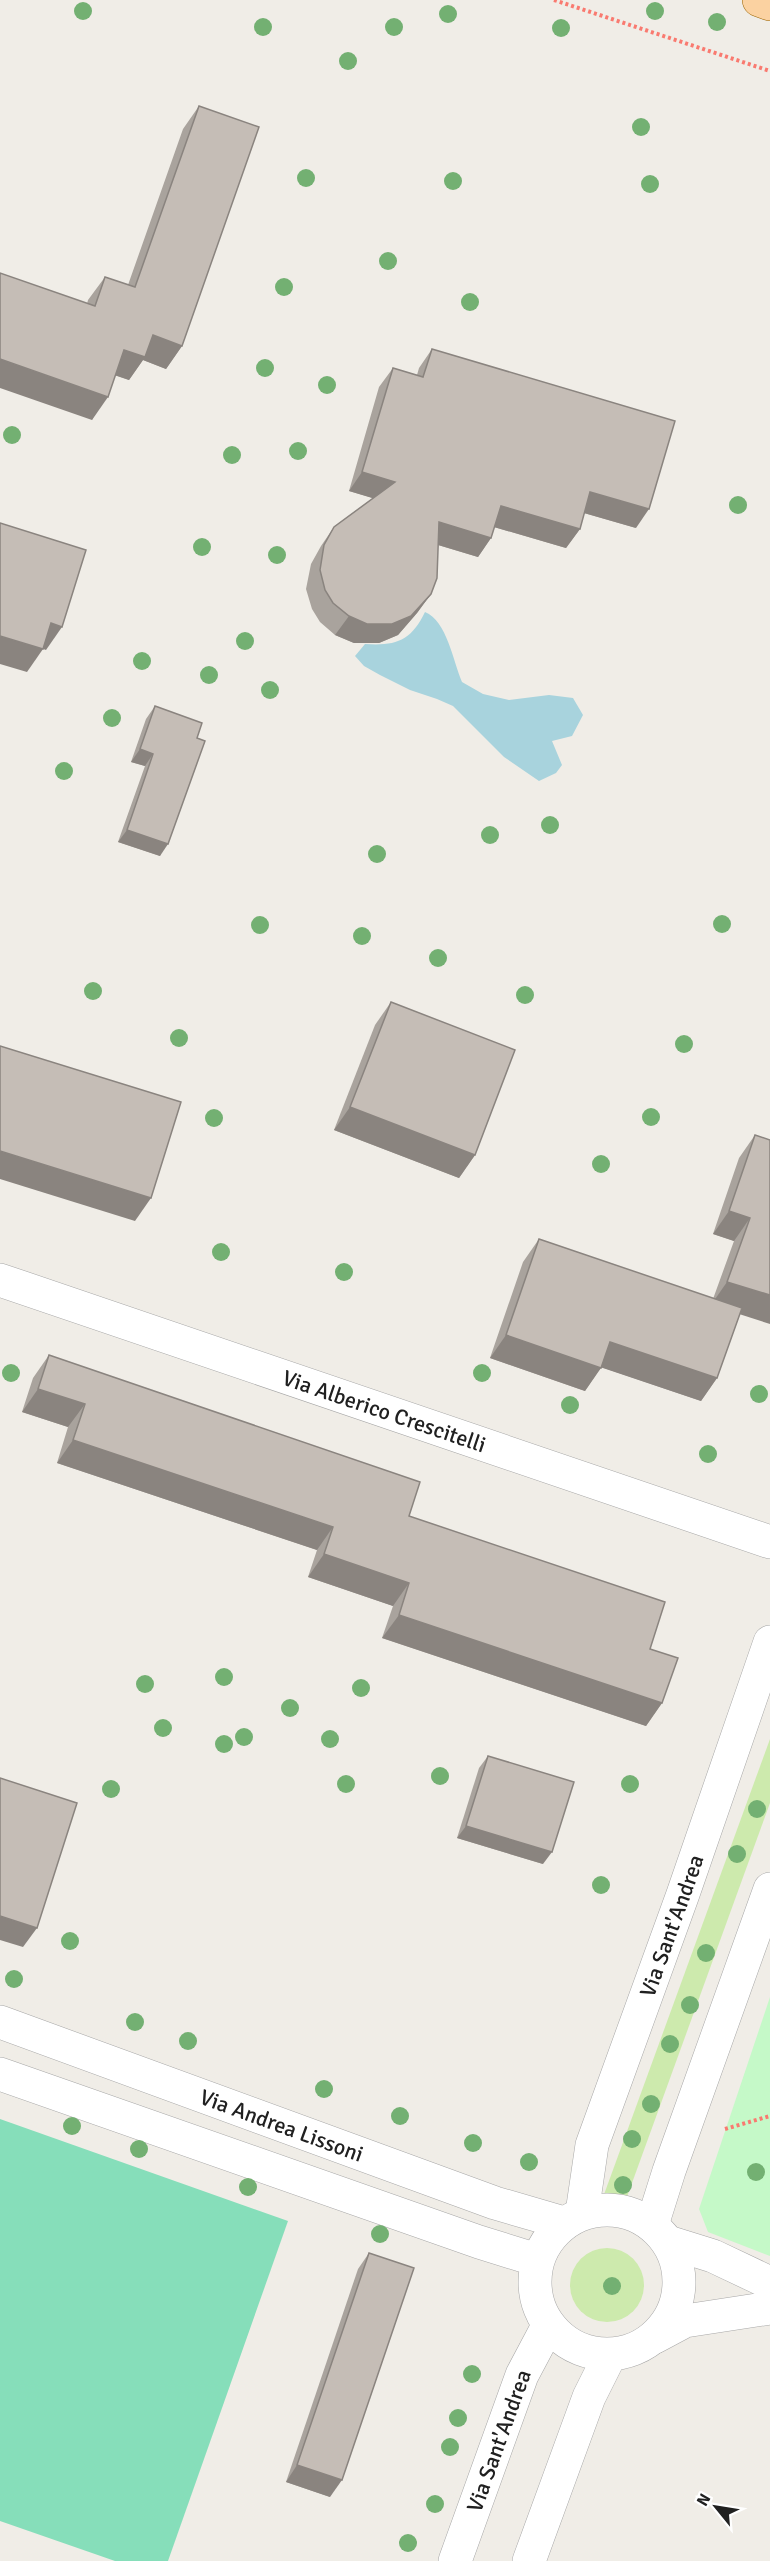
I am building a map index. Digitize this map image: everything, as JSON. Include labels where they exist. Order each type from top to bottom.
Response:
[{"type":"main road","points":[[759,0],[770,4]]},
{"type":"street","name":"Via Alberico Crescitelli","points":[[0,1280],[770,1542]]},
{"type":"street","name":"Via Sant'Andrea","points":[[573,2218],[592,2145],[687,1883],[770,1642]]},
{"type":"street","points":[[646,2343],[663,2328],[674,2308],[679,2287],[677,2264],[660,2234],[669,2171],[770,1889]]},
{"type":"street","name":"Via Andrea Lissoni","points":[[0,2022],[495,2203],[573,2218]]},
{"type":"street","name":"Via Andrea Lissoni","points":[[0,2074],[479,2242],[537,2260]]},
{"type":"street","points":[[770,2283],[660,2234],[630,2213],[606,2209],[573,2218],[548,2239],[537,2260],[534,2282],[537,2305],[548,2326],[560,2338],[575,2348],[610,2355],[629,2351],[685,2321],[770,2308]]},
{"type":"street","name":"Via Sant'Andrea","points":[[455,2561],[522,2375],[548,2326]]},
{"type":"street","points":[[529,2561],[589,2397],[610,2355]]},
{"type":"path","points":[[554,0],[770,71]]},
{"type":"green space","points":[[770,1739],[770,1803],[624,2205],[602,2200]]},
{"type":"green space","points":[[770,1997],[770,2256],[708,2232],[699,2209]]},
{"type":"green space","points":[[0,2119],[288,2221],[168,2561],[115,2561],[0,2521]]},
{"type":"green space","points":[[607,2248],[621,2251],[633,2259],[641,2271],[644,2285],[641,2299],[633,2311],[621,2319],[607,2322],[593,2319],[581,2311],[573,2299],[570,2285],[573,2271],[581,2259],[593,2251]]},
{"type":"water","points":[[425,612],[433,617],[444,633],[462,682],[483,694],[509,700],[549,695],[573,698],[583,715],[572,736],[552,741],[562,765],[556,773],[539,781],[504,757],[453,706],[410,690],[380,675],[364,666],[355,656],[365,644],[385,644],[401,640],[414,630]]},
{"type":"building","points":[[199,106],[259,127],[182,346],[153,335],[145,357],[124,350],[108,397],[0,359],[0,273],[95,306],[105,277],[135,287]]},
{"type":"building","points":[[432,349],[675,421],[649,509],[590,492],[580,529],[501,506],[491,538],[439,522],[437,578],[431,594],[411,616],[392,624],[367,624],[349,616],[333,603],[325,590],[320,570],[324,545],[334,527],[395,482],[362,472],[393,368],[423,377]]},
{"type":"building","points":[[0,523],[86,550],[62,627],[51,623],[43,649],[0,636]]},
{"type":"building","points":[[155,706],[202,723],[197,738],[205,741],[168,844],[127,830],[153,754],[140,749]]},
{"type":"building","points":[[391,1002],[515,1050],[475,1155],[350,1107]]},
{"type":"building","points":[[0,1046],[181,1102],[151,1198],[0,1151]]},
{"type":"building","points":[[755,1135],[770,1140],[770,1295],[727,1282],[750,1218],[729,1211]]},
{"type":"building","points":[[539,1239],[742,1308],[717,1378],[610,1342],[601,1368],[506,1335]]},
{"type":"building","points":[[49,1355],[420,1482],[409,1516],[665,1602],[650,1649],[678,1658],[662,1703],[399,1615],[409,1583],[324,1554],[333,1527],[73,1440],[85,1404],[38,1389]]},
{"type":"building","points":[[488,1756],[574,1782],[552,1852],[466,1826]]},
{"type":"building","points":[[0,1778],[77,1803],[37,1928],[0,1916]]},
{"type":"building","points":[[369,2253],[414,2268],[342,2480],[297,2465]]}]
